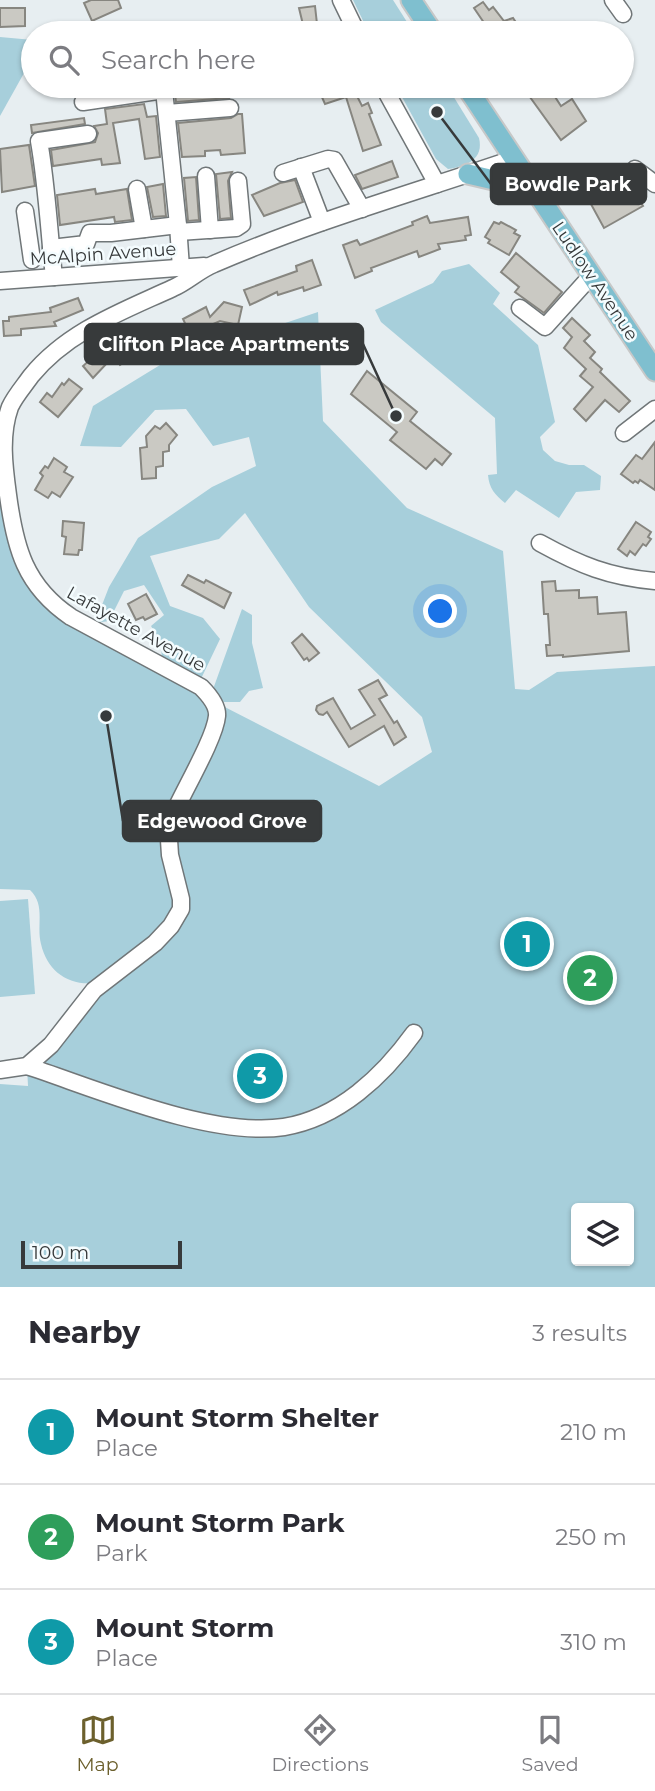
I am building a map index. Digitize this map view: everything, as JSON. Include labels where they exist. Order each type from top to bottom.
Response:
[{"type":"main road","points":[[411,0],[425,21]]},
{"type":"main road","name":"Ludlow Avenue","points":[[474,98],[591,276],[648,346],[655,371]]},
{"type":"main road","points":[[468,174],[533,189]]},
{"type":"street","points":[[341,0],[351,21]]},
{"type":"street","points":[[613,0],[623,14]]},
{"type":"street","points":[[83,102],[110,98]]},
{"type":"street","points":[[165,98],[181,268]]},
{"type":"street","points":[[390,98],[437,184]]},
{"type":"street","points":[[167,113],[230,108]]},
{"type":"street","points":[[54,277],[46,183],[39,141],[88,134]]},
{"type":"street","points":[[283,173],[328,159],[334,160],[362,209]]},
{"type":"street","name":"Lafayette Avenue","points":[[27,1066],[51,1045],[94,990],[155,943],[177,918],[181,899],[170,855],[170,826],[218,714],[213,701],[201,687],[71,617],[55,607],[38,589],[27,569],[14,531],[2,442],[10,407],[45,359],[59,347],[118,312],[175,288],[209,265],[323,222],[513,159]]},
{"type":"street","points":[[302,167],[323,222]]},
{"type":"street","points":[[635,169],[655,184]]},
{"type":"street","points":[[206,176],[211,230]]},
{"type":"street","points":[[51,248],[86,244],[90,233],[144,229],[236,228],[242,224],[238,181]]},
{"type":"street","points":[[136,189],[144,229]]},
{"type":"street","points":[[25,211],[32,260]]},
{"type":"street","points":[[236,228],[251,248]]},
{"type":"street","points":[[28,234],[49,231]]},
{"type":"street","name":"McAlpin Avenue","points":[[0,281],[209,265]]},
{"type":"street","points":[[520,308],[545,327],[591,276]]},
{"type":"street","points":[[624,433],[655,409]]},
{"type":"street","points":[[540,543],[579,564],[600,571],[655,580]]},
{"type":"street","points":[[0,1070],[27,1066],[169,1112],[221,1125],[255,1129],[285,1127],[320,1116],[359,1093],[393,1062],[414,1033]]},
{"type":"shaded area","points":[[353,0],[393,0],[406,21],[363,21]]},
{"type":"shaded area","points":[[0,37],[21,39],[21,78],[0,116]]},
{"type":"shaded area","points":[[403,98],[454,98],[479,138],[479,151],[476,156],[462,166],[448,169],[436,159]]},
{"type":"shaded area","points":[[469,264],[500,293],[493,304],[538,345],[555,422],[540,437],[543,450],[555,461],[584,465],[601,476],[600,490],[576,492],[559,518],[516,490],[505,503],[495,494],[488,475],[497,474],[495,418],[381,322],[375,310],[433,283],[442,271]]},
{"type":"shaded area","points":[[318,312],[323,421],[407,508],[503,551],[515,689],[529,690],[557,672],[655,666],[655,1287],[0,1287],[0,1084],[28,1086],[27,1066],[94,990],[177,918],[169,840],[212,733],[213,701],[379,786],[432,752],[422,717],[309,607],[245,513],[219,539],[150,556],[170,606],[203,618],[220,639],[199,683],[162,662],[161,643],[151,626],[164,615],[144,585],[124,591],[109,621],[95,623],[109,587],[138,538],[212,487],[256,466],[249,437],[213,446],[186,409],[155,410],[121,447],[80,446],[93,406],[160,365]]},
{"type":"shaded area","points":[[0,490],[23,573],[154,668],[206,699],[212,719],[172,813],[173,908],[160,930],[95,983],[67,979],[53,969],[41,944],[38,902],[30,890],[0,889]]},
{"type":"shaded area","points":[[242,609],[252,615],[252,643],[263,688],[249,691],[240,702],[224,702],[212,692]]},
{"type":"shaded area","points":[[28,899],[35,994],[0,997],[0,901]]},
{"type":"building","points":[[91,0],[118,0],[121,8],[92,21],[84,3]]},
{"type":"building","points":[[483,2],[489,10],[493,7],[504,21],[483,21],[474,8]]},
{"type":"building","points":[[315,6],[317,21],[302,21],[299,8]]},
{"type":"building","points":[[0,8],[25,8],[25,21],[21,21],[21,26],[0,27]]},
{"type":"building","points":[[176,98],[229,98],[176,102]]},
{"type":"building","points":[[322,98],[343,98],[325,104]]},
{"type":"building","points":[[346,98],[358,98],[362,106],[368,103],[372,113],[369,114],[381,145],[363,151]]},
{"type":"building","points":[[531,98],[556,98],[561,106],[572,99],[586,121],[561,140]]},
{"type":"building","points":[[144,104],[147,117],[156,116],[160,157],[145,159],[139,119],[113,123],[120,163],[102,165],[101,159],[53,166],[51,150],[95,142],[98,133],[94,126],[107,124],[105,109]]},
{"type":"building","points":[[242,114],[245,153],[221,155],[220,150],[205,151],[205,156],[182,157],[178,123],[231,118]]},
{"type":"building","points":[[84,118],[85,124],[32,133],[31,125]]},
{"type":"building","points":[[29,145],[35,186],[2,192],[0,149]]},
{"type":"building","points":[[392,161],[398,177],[362,189],[355,175]]},
{"type":"building","points":[[232,172],[228,181],[231,218],[220,219],[216,174]]},
{"type":"building","points":[[196,177],[199,220],[188,221],[184,178]]},
{"type":"building","points":[[295,180],[303,202],[264,216],[252,195],[280,183]]},
{"type":"building","points":[[627,180],[643,206],[604,228],[586,195],[594,191],[597,198]]},
{"type":"building","points":[[163,184],[166,216],[153,217],[147,187]]},
{"type":"building","points":[[95,189],[96,194],[127,189],[132,220],[115,222],[114,217],[60,225],[57,195]]},
{"type":"building","points":[[427,216],[430,223],[468,217],[471,235],[465,236],[466,240],[438,244],[440,249],[419,257],[417,251],[371,268],[372,271],[355,278],[343,245],[357,240],[360,245],[413,225],[412,222]]},
{"type":"building","points":[[494,222],[501,222],[516,230],[514,233],[520,236],[509,255],[488,243],[490,240],[485,237]]},
{"type":"building","points":[[516,253],[562,292],[544,313],[515,292],[519,287],[501,272]]},
{"type":"building","points":[[312,260],[321,285],[304,291],[303,287],[278,295],[277,292],[250,305],[244,290],[297,271],[296,266]]},
{"type":"building","points":[[78,298],[83,310],[54,322],[56,326],[21,329],[21,335],[4,336],[3,321],[9,321],[9,317],[51,312],[50,308]]},
{"type":"building","points":[[224,302],[242,307],[238,325],[220,321],[190,334],[183,319],[206,307],[210,317]]},
{"type":"building","points":[[572,318],[590,335],[584,341],[595,352],[590,358],[602,369],[600,372],[630,401],[619,412],[605,400],[586,421],[574,409],[593,387],[580,376],[586,369],[564,348],[572,337],[563,328]]},
{"type":"building","points":[[136,336],[138,339],[142,337],[147,345],[144,350],[120,365],[112,353]]},
{"type":"building","points":[[100,351],[109,361],[93,378],[83,366]]},
{"type":"building","points":[[367,371],[417,412],[410,421],[451,454],[442,465],[435,459],[426,469],[390,440],[397,432],[351,394]]},
{"type":"building","points":[[69,379],[82,389],[58,417],[40,402],[47,393],[52,397],[62,383],[64,385]]},
{"type":"building","points":[[166,423],[177,435],[169,445],[169,451],[163,452],[163,466],[156,467],[156,478],[142,479],[140,448],[147,447],[146,436],[155,426],[160,429]]},
{"type":"building","points":[[655,442],[655,490],[640,480],[633,483],[621,474],[636,455],[642,459]]},
{"type":"building","points":[[54,458],[67,467],[64,472],[73,477],[60,497],[52,492],[48,498],[35,490],[43,476],[40,473],[45,466],[48,468]]},
{"type":"building","points":[[63,521],[84,523],[82,550],[79,550],[78,555],[64,554],[66,537],[62,536]]},
{"type":"building","points":[[636,522],[651,532],[648,537],[651,539],[646,546],[643,544],[635,555],[630,551],[627,556],[618,549]]},
{"type":"building","points":[[188,575],[204,583],[206,580],[231,593],[224,608],[182,585]]},
{"type":"building","points":[[555,581],[556,591],[579,590],[579,598],[597,597],[598,614],[626,612],[629,651],[547,656],[546,645],[550,645],[548,614],[544,614],[542,582]]},
{"type":"building","points":[[146,594],[157,614],[145,620],[143,617],[136,620],[128,604]]},
{"type":"building","points":[[302,634],[319,653],[309,661],[307,658],[304,660],[292,643]]},
{"type":"building","points":[[378,680],[387,695],[379,699],[406,737],[394,745],[384,726],[349,747],[327,712],[319,714],[317,706],[333,698],[351,729],[375,715],[359,690]]},
{"type":"building","points":[[520,923],[531,928],[541,945],[538,954],[533,957],[535,959],[527,963],[509,929]]},
{"type":"place","name":"Bowdle Park","points":[[437,112]]},
{"type":"place","name":"Clifton Place Apartments","points":[[396,416]]},
{"type":"place","name":"Edgewood Grove","points":[[106,716]]},
{"type":"place","name":"Mount Storm Shelter","points":[[527,944]]},
{"type":"place","name":"Mount Storm Park","points":[[590,978]]},
{"type":"place","name":"Mount Storm","points":[[260,1076]]}]
